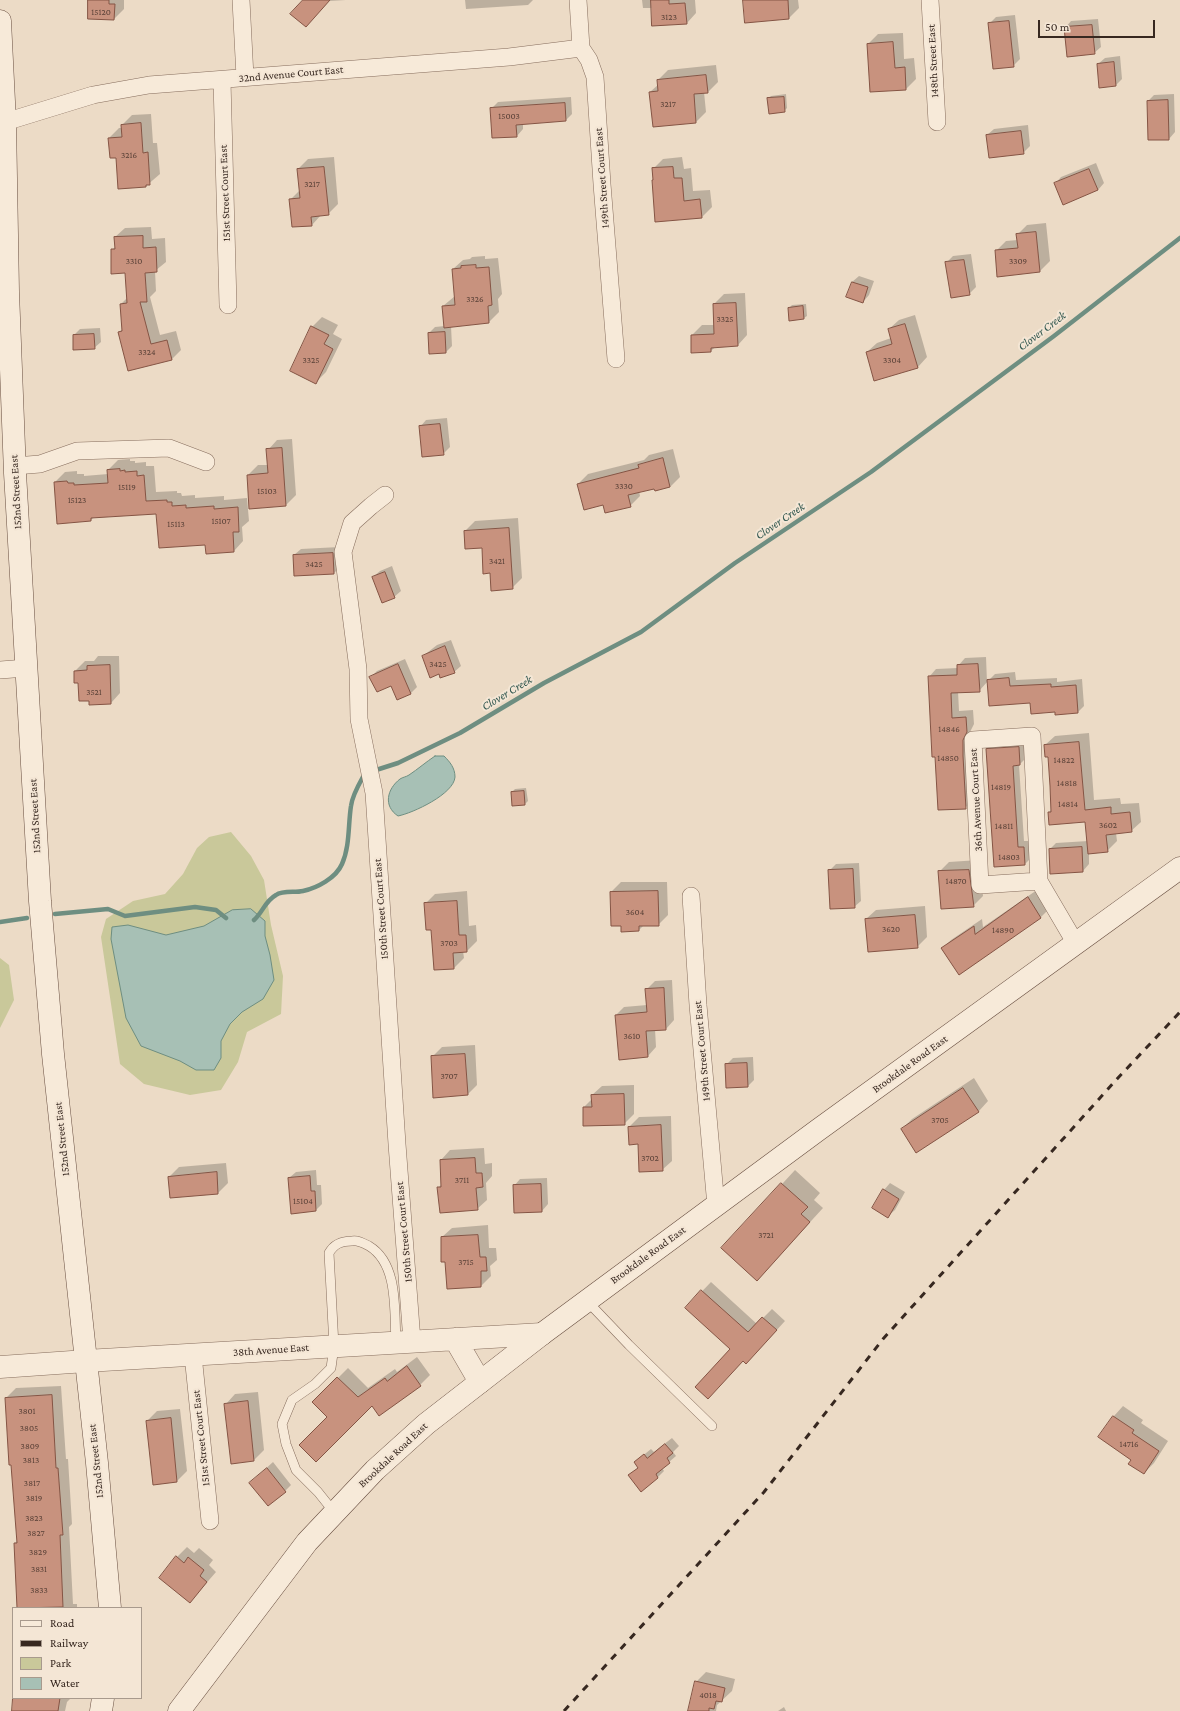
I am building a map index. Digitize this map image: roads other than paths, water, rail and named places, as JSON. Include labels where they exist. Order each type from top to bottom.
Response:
[{"type":"main road","name":"152nd Street East","points":[[0,21],[5,122],[4,292],[40,901],[53,1054],[97,1463],[110,1607]]},
{"type":"main road","name":"Brookdale Road East","points":[[179,1711],[307,1542],[375,1470],[426,1424],[542,1334],[1180,868]]},
{"type":"main road","name":"38th Avenue East","points":[[0,1367],[455,1338],[542,1334]]},
{"type":"main road","points":[[455,1338],[480,1382]]},
{"type":"main road","points":[[102,1711],[103,1699]]},
{"type":"street","points":[[241,0],[245,77]]},
{"type":"street","name":"149th Street Court East","points":[[578,0],[581,48],[589,60],[595,77],[602,192],[616,359]]},
{"type":"street","name":"148th Street East","points":[[930,0],[937,122]]},
{"type":"street","name":"32nd Avenue Court East","points":[[5,122],[93,95],[149,85],[509,57],[581,48]]},
{"type":"street","name":"151st Street Court East","points":[[222,80],[228,305]]},
{"type":"street","points":[[15,466],[40,464],[77,452],[169,448],[206,462]]},
{"type":"street","name":"150th Street Court East","points":[[385,495],[352,523],[343,552],[358,669],[359,718],[374,793],[397,1144],[404,1342]]},
{"type":"street","points":[[0,670],[26,668]]},
{"type":"street","name":"36th Avenue Court East","points":[[1039,881],[980,886],[973,740],[1032,736],[1039,881],[1076,944]]},
{"type":"street","name":"149th Street Court East","points":[[691,896],[698,1005],[716,1206]]},
{"type":"street","name":"151st Street Court East","points":[[193,1355],[210,1521]]},
{"type":"lane","points":[[334,1512],[318,1492],[296,1470],[286,1444],[282,1424],[292,1400],[315,1384],[331,1368],[334,1346],[329,1253],[338,1243],[356,1240],[364,1243],[379,1255],[385,1264],[390,1275],[404,1342]]},
{"type":"lane","points":[[587,1301],[629,1345],[712,1426]]},
{"type":"water","points":[[435,756],[444,756],[452,765],[455,777],[453,783],[448,790],[432,802],[398,816],[393,812],[389,803],[388,798],[392,788],[400,779],[409,775]]},
{"type":"water","points":[[251,909],[265,921],[265,936],[274,980],[263,999],[242,1012],[230,1024],[221,1041],[221,1058],[214,1070],[196,1070],[180,1061],[141,1046],[126,1018],[111,939],[112,927],[128,925],[166,935],[204,926],[232,910]]},
{"type":"waterway","name":"Clover Creek","points":[[373,771],[398,763],[460,733],[544,683],[641,632],[735,563],[871,472],[1054,336],[1180,238]]},
{"type":"waterway","points":[[254,920],[272,897],[279,893],[300,892],[326,882],[339,869],[345,857],[353,798],[360,782],[366,774]]},
{"type":"waterway","points":[[55,914],[108,909],[125,916],[195,907],[216,910],[226,918]]},
{"type":"waterway","points":[[0,922],[27,918]]},
{"type":"railway","points":[[564,1711],[764,1492],[883,1339],[1117,1079],[1180,1012]]}]
